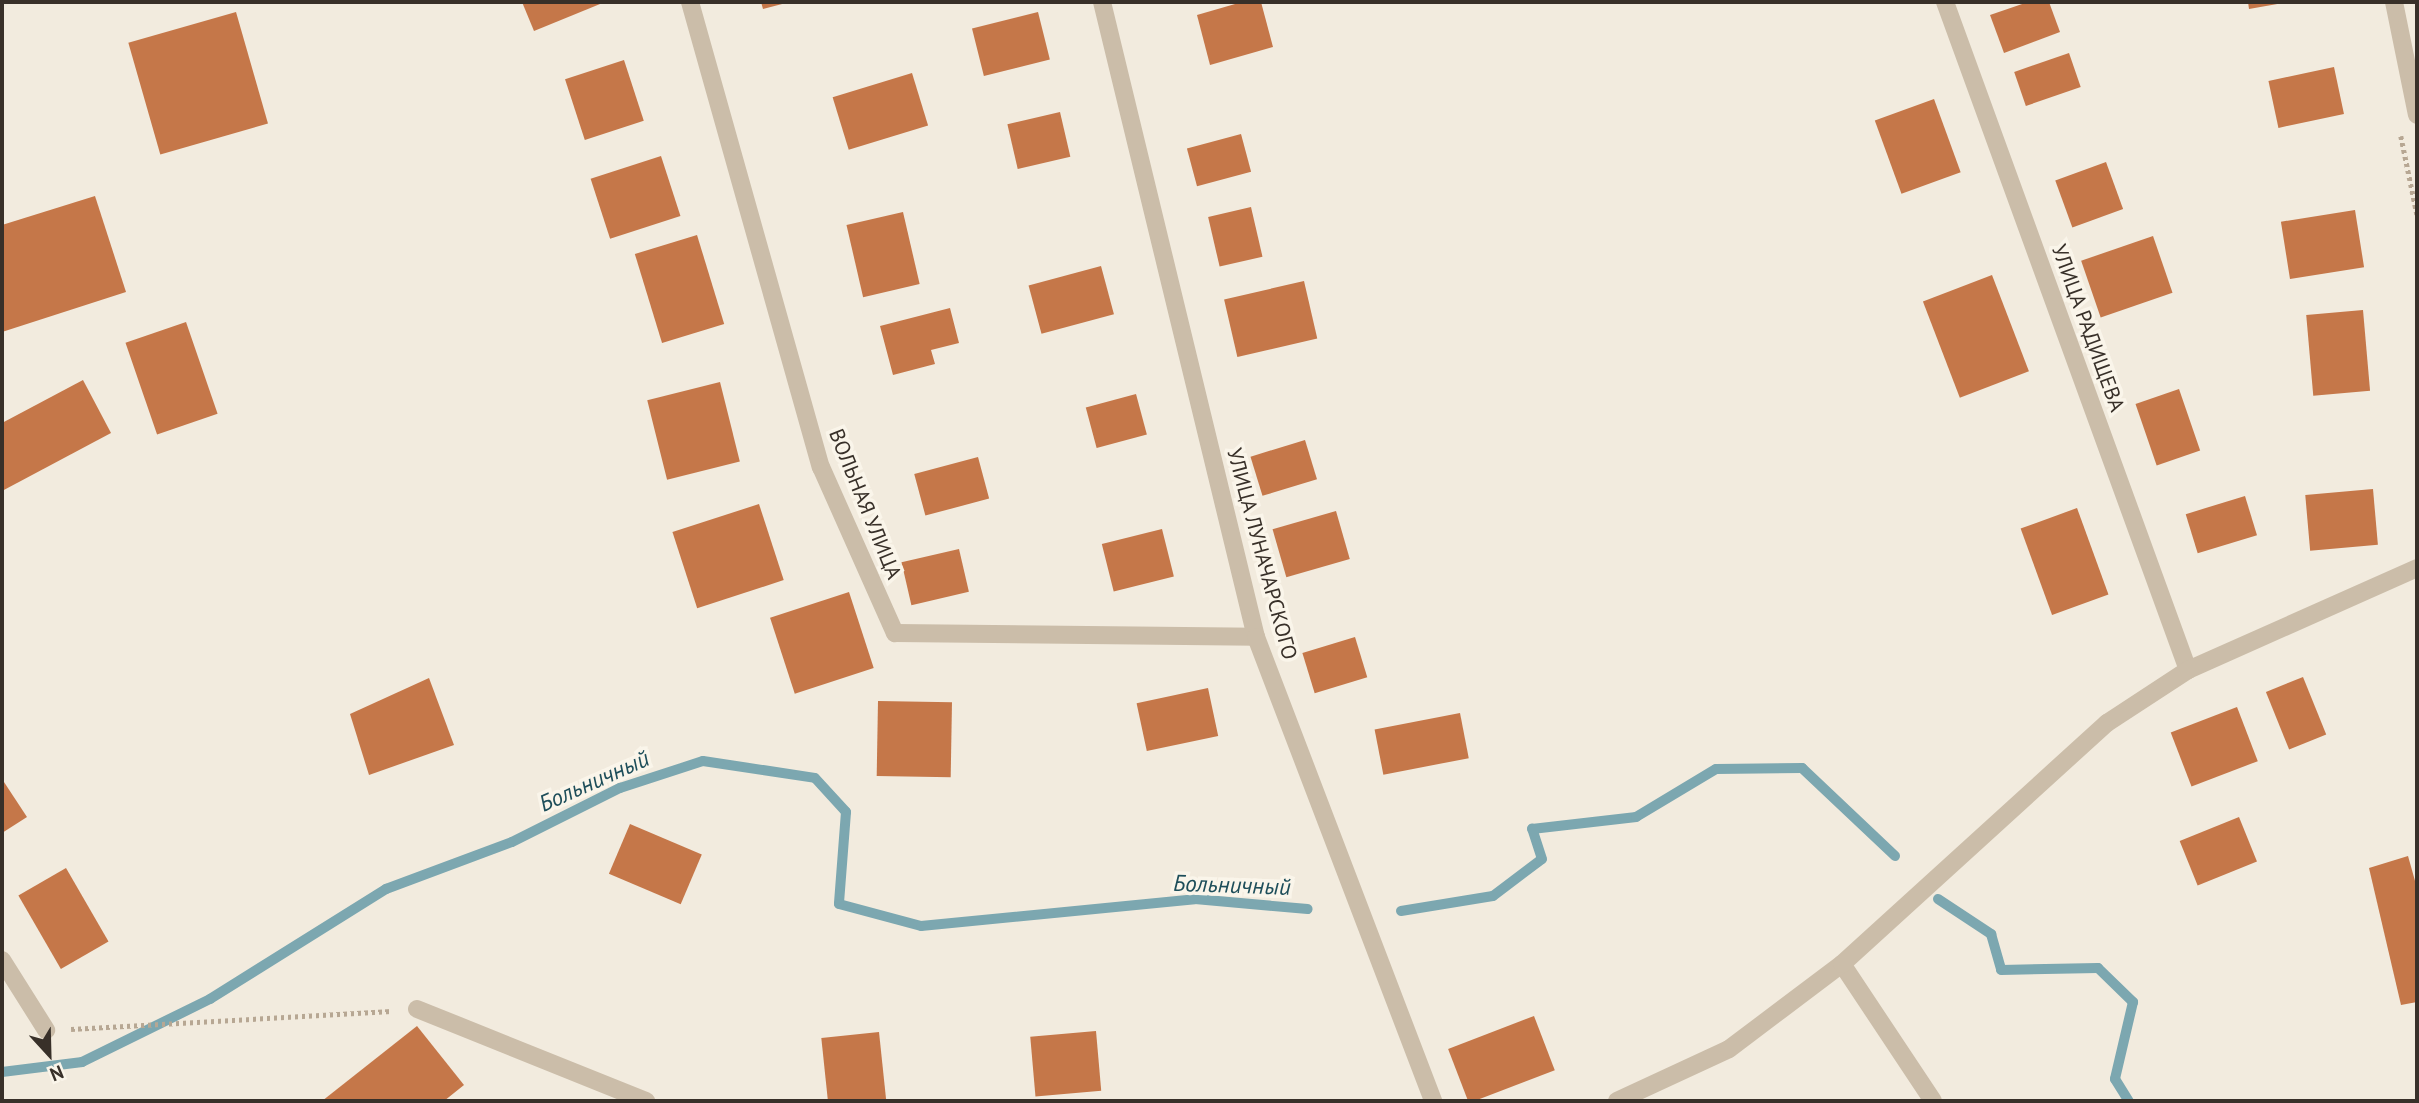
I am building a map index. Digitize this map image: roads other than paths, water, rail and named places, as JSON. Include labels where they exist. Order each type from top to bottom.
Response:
[{"type":"street","name":"ВОЛЬНАЯ УЛИЦА","points":[[690,2],[821,467],[895,633],[1256,637]]},
{"type":"street","name":"УЛИЦА ЛУНАЧАРСКОГО","points":[[1102,2],[1256,637],[1433,1101]]},
{"type":"street","name":"УЛИЦА РАДИЩЕВА","points":[[1945,2],[2188,670]]},
{"type":"street","points":[[2394,2],[2417,114]]},
{"type":"street","points":[[1617,1101],[1730,1049],[1842,964],[2107,723],[2188,670],[2417,569]]},
{"type":"street","points":[[2,960],[46,1030]]},
{"type":"street","points":[[1842,964],[1933,1101]]},
{"type":"street","points":[[417,1009],[646,1101]]},
{"type":"waterway","name":"Больничный","points":[[2,1072],[82,1062],[210,999],[386,889],[512,842],[620,788],[703,761],[815,778],[846,812],[839,904],[921,926],[1195,899],[1308,909]]},
{"type":"waterway","name":"Больничный","points":[[1401,911],[1493,896],[1542,859],[1532,829],[1636,817],[1716,769],[1802,768],[1895,856]]},
{"type":"waterway","name":"Больничный","points":[[1938,899],[1991,934],[2001,970],[2098,968],[2133,1002],[2115,1079],[2129,1101]]}]
